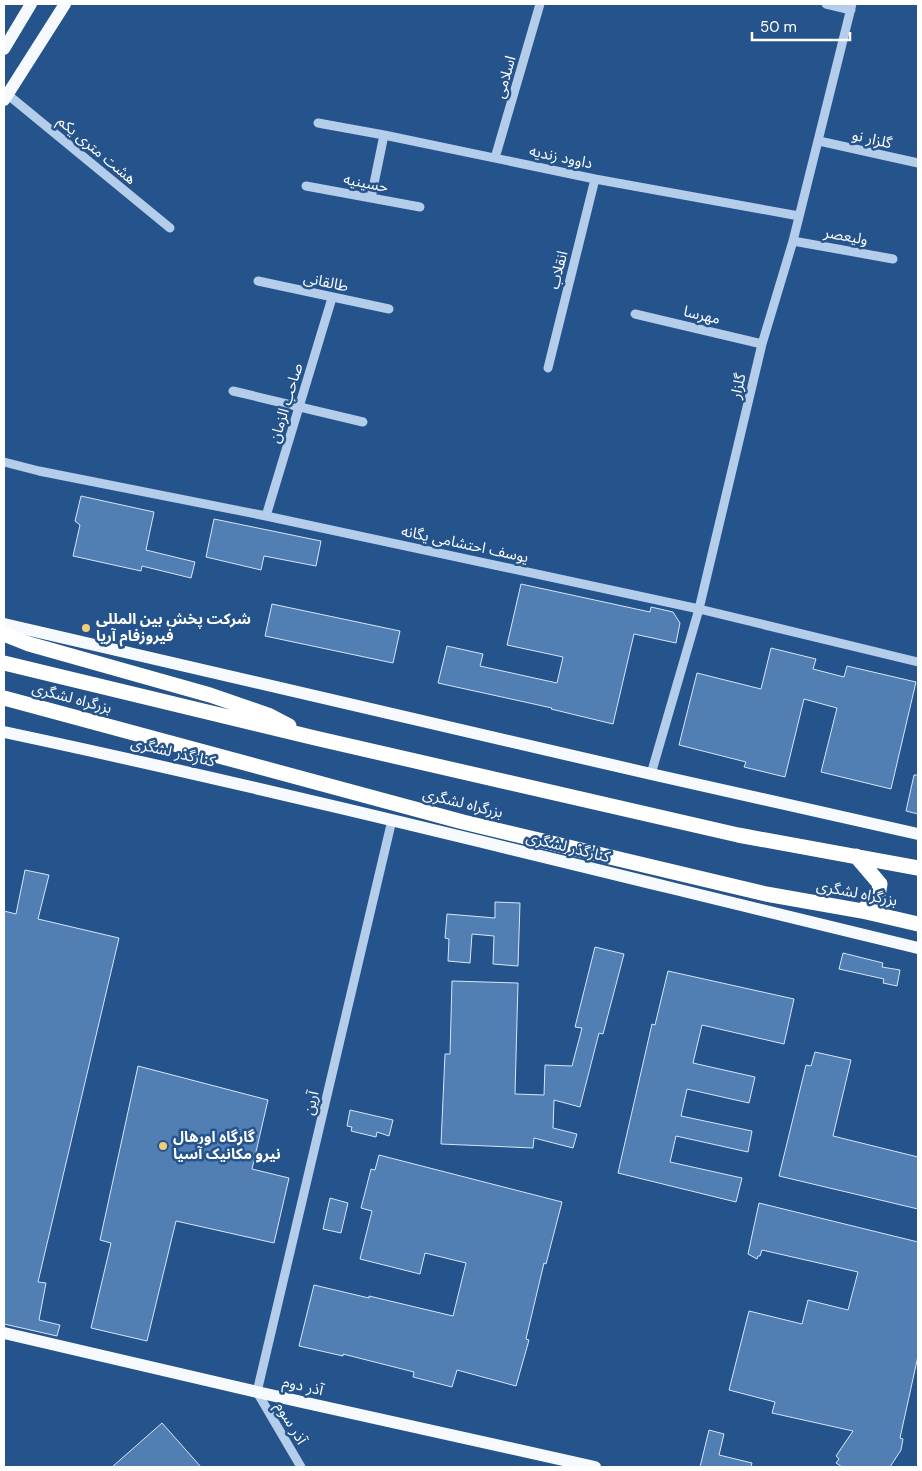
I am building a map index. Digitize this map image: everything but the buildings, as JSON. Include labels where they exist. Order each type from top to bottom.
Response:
[{"type":"highway","points":[[4,634],[29,644],[210,695],[268,715],[315,738]]},
{"type":"highway","name":"بزرگراه لشگری","points":[[4,663],[315,738],[738,835],[918,868]]},
{"type":"highway","name":"بزرگراه لشگری","points":[[4,698],[463,822],[766,894],[862,911],[918,924]]},
{"type":"highway","points":[[856,856],[880,884],[878,896],[862,911]]},
{"type":"main road","points":[[4,49],[31,4]]},
{"type":"main road","points":[[5,97],[65,4]]},
{"type":"main road","points":[[4,624],[918,834]]},
{"type":"main road","name":"کنارگذر لشگری","points":[[4,732],[392,820],[918,948]]},
{"type":"main road","name":"آذر دوم","points":[[4,1334],[595,1467]]},
{"type":"street","name":"اسلامی","points":[[495,158],[540,4]]},
{"type":"street","points":[[826,4],[851,7]]},
{"type":"street","name":"گلزار","points":[[651,774],[699,609],[762,344],[793,241],[851,7]]},
{"type":"street","name":"هشت متری یکم","points":[[5,97],[170,228]]},
{"type":"street","name":"داوود زندیه","points":[[318,123],[595,179],[799,216]]},
{"type":"street","points":[[371,198],[384,135]]},
{"type":"street","name":"گلزار نو","points":[[819,141],[918,163]]},
{"type":"street","name":"انقلاب","points":[[548,368],[595,179]]},
{"type":"street","name":"حسینیه","points":[[306,186],[420,207]]},
{"type":"street","name":"ولیعصر","points":[[793,241],[893,259]]},
{"type":"street","name":"طالقانی","points":[[258,281],[389,310]]},
{"type":"street","name":"صاحب الزمان","points":[[266,516],[332,298]]},
{"type":"street","name":"مهرسا","points":[[635,314],[762,344]]},
{"type":"street","points":[[233,392],[363,422]]},
{"type":"street","name":"یوسف احتشامی یگانه","points":[[4,462],[39,471],[266,516],[699,609],[918,662]]},
{"type":"street","name":"آرین","points":[[257,1392],[392,820]]},
{"type":"street","name":"آذر سوم","points":[[257,1392],[302,1467]]},
{"type":"place","name":"شرکت پخش بین المللی فیروزفام آریا","points":[[86,628]]},
{"type":"place","name":"گارگاه اورهال نیرو مکانیک آسیا","points":[[163,1146]]}]
